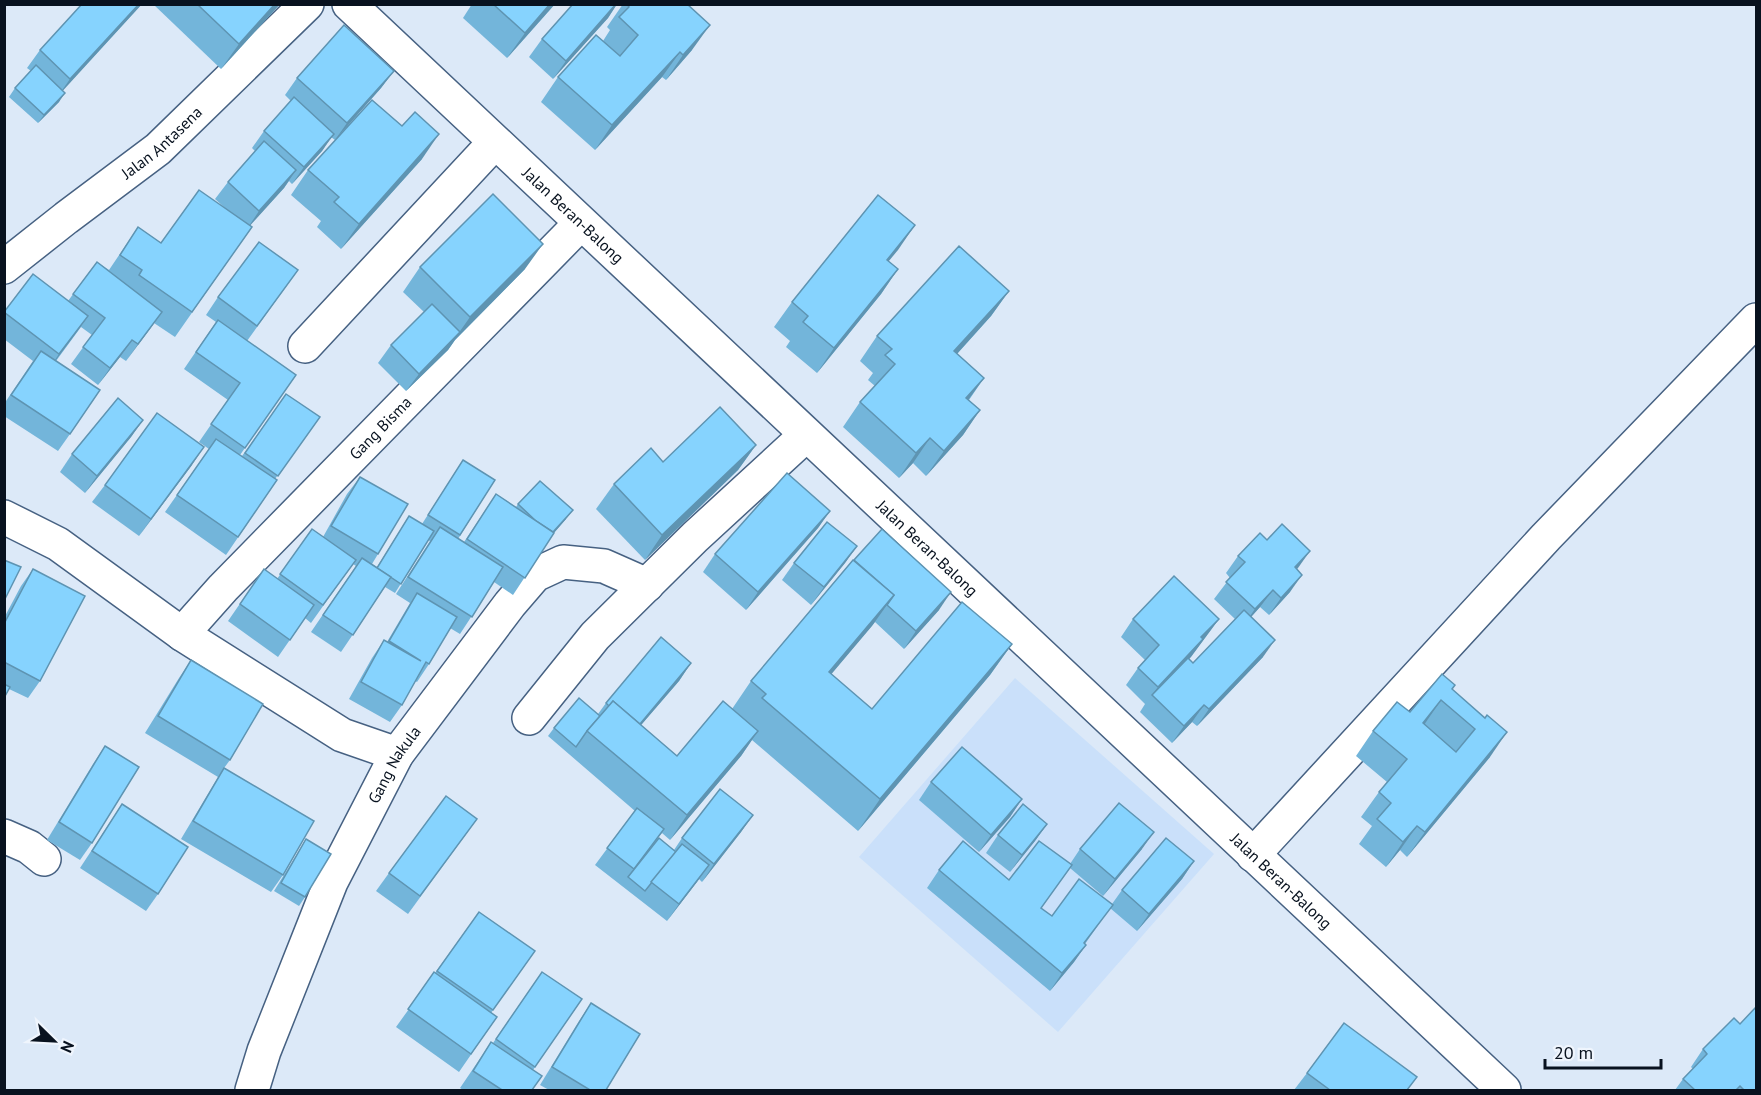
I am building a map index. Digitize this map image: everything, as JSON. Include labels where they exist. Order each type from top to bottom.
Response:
[{"type":"street","name":"Jalan Antasena","points":[[4,267],[158,149],[307,4]]},
{"type":"street","name":"Jalan Beran-Balong","points":[[349,4],[1504,1090]]},
{"type":"street","points":[[305,346],[495,142]]},
{"type":"street","name":"Gang Bisma","points":[[183,634],[231,579],[581,223]]},
{"type":"street","points":[[1253,855],[1546,537],[1756,320]]},
{"type":"street","points":[[529,718],[595,636],[695,537],[806,435]]},
{"type":"street","points":[[4,517],[58,544],[183,634],[342,735],[397,754]]},
{"type":"street","name":"Gang Nakula","points":[[252,1090],[264,1051],[331,882],[397,754],[510,604],[535,574],[563,562],[604,566],[647,585]]},
{"type":"street","points":[[4,836],[29,847],[44,859]]},
{"type":"shaded area","points":[[1015,678],[1214,854],[1058,1032],[859,857]]},
{"type":"building","points":[[82,4],[139,4],[70,79],[40,50]]},
{"type":"building","points":[[197,4],[275,4],[239,44]]},
{"type":"building","points":[[493,4],[550,4],[525,33]]},
{"type":"building","points":[[573,4],[616,4],[566,61],[542,39]]},
{"type":"building","points":[[627,4],[687,4],[710,25],[683,55],[680,52],[612,125],[558,77],[596,35],[620,56],[638,35],[619,17],[629,7]]},
{"type":"building","points":[[344,25],[394,71],[347,123],[297,78]]},
{"type":"building","points":[[36,65],[65,93],[44,115],[15,88]]},
{"type":"building","points":[[294,97],[334,134],[304,167],[264,131]]},
{"type":"building","points":[[372,100],[402,126],[415,112],[439,134],[359,224],[334,202],[339,197],[308,170]]},
{"type":"building","points":[[264,141],[296,170],[259,211],[228,182]]},
{"type":"building","points":[[199,190],[252,227],[192,312],[139,275],[142,270],[120,255],[138,227],[161,243]]},
{"type":"building","points":[[493,194],[543,244],[470,317],[420,267]]},
{"type":"building","points":[[878,195],[915,225],[887,260],[898,269],[834,348],[803,322],[808,316],[792,302]]},
{"type":"building","points":[[259,242],[298,270],[257,326],[218,297]]},
{"type":"building","points":[[959,246],[1009,291],[954,351],[984,378],[966,398],[980,410],[944,451],[930,438],[916,453],[860,402],[895,364],[885,355],[892,349],[877,336]]},
{"type":"building","points":[[97,262],[162,312],[138,344],[132,340],[110,368],[83,347],[105,318],[73,294]]},
{"type":"building","points":[[33,274],[88,316],[59,354],[4,312]]},
{"type":"building","points":[[432,304],[460,332],[419,374],[391,345]]},
{"type":"building","points":[[218,320],[296,375],[245,448],[211,424],[240,383],[196,352]]},
{"type":"building","points":[[41,351],[100,390],[70,434],[11,395]]},
{"type":"building","points":[[286,394],[320,417],[278,476],[245,453]]},
{"type":"building","points":[[118,398],[143,420],[97,476],[72,454]]},
{"type":"building","points":[[720,407],[756,445],[662,535],[614,484],[651,448],[663,462]]},
{"type":"building","points":[[157,413],[204,447],[151,519],[105,485]]},
{"type":"building","points":[[216,439],[277,480],[238,537],[177,495]]},
{"type":"building","points":[[463,460],[495,480],[460,535],[428,515]]},
{"type":"building","points":[[787,473],[830,511],[758,592],[715,554]]},
{"type":"building","points":[[360,477],[408,504],[378,554],[331,526]]},
{"type":"building","points":[[540,481],[573,510],[553,532],[536,521],[518,504]]},
{"type":"building","points":[[496,494],[554,533],[525,578],[467,539]]},
{"type":"building","points":[[409,516],[434,531],[401,584],[377,568]]},
{"type":"building","points":[[827,522],[857,546],[824,587],[794,563]]},
{"type":"building","points":[[1282,524],[1310,551],[1295,567],[1302,575],[1281,598],[1273,590],[1255,609],[1226,582],[1245,562],[1238,556],[1260,533],[1267,540]]},
{"type":"building","points":[[440,527],[503,567],[472,617],[408,577]]},
{"type":"building","points":[[312,529],[356,560],[323,605],[280,574]]},
{"type":"building","points":[[882,529],[951,592],[916,631],[887,605],[894,595],[854,560]]},
{"type":"building","points":[[362,558],[391,577],[353,635],[323,615]]},
{"type":"building","points":[[4,560],[21,567],[4,601]]},
{"type":"building","points":[[853,560],[894,595],[829,672],[872,709],[962,602],[1012,644],[880,799],[762,698],[766,694],[751,681]]},
{"type":"building","points":[[33,569],[85,596],[40,681],[4,662],[4,624]]},
{"type":"building","points":[[264,569],[314,605],[290,640],[240,604]]},
{"type":"building","points":[[1174,576],[1219,619],[1158,687],[1138,668],[1159,645],[1133,619]]},
{"type":"building","points":[[417,593],[457,617],[429,664],[426,662],[402,705],[361,682],[384,640],[421,661],[389,641]]},
{"type":"building","points":[[1244,610],[1275,640],[1209,709],[1204,705],[1184,726],[1152,695],[1188,658],[1193,663]]},
{"type":"building","points":[[661,637],[691,663],[640,724],[613,701],[609,706],[606,703]]},
{"type":"building","points":[[191,660],[263,704],[230,760],[158,716]]},
{"type":"building","points":[[1442,674],[1455,685],[1452,689],[1485,718],[1487,715],[1507,732],[1425,832],[1417,826],[1403,842],[1377,819],[1391,803],[1379,792],[1407,759],[1373,731],[1397,702],[1410,712]],"holes":[[[1441,700],[1475,729],[1456,752],[1423,723]]]},
{"type":"building","points":[[4,684],[10,687],[4,698]]},
{"type":"building","points":[[579,698],[600,716],[576,747],[554,728]]},
{"type":"building","points":[[613,701],[677,756],[723,701],[758,731],[687,815],[587,731]]},
{"type":"building","points":[[105,746],[139,767],[92,843],[59,822]]},
{"type":"building","points":[[962,747],[1022,799],[991,835],[931,782]]},
{"type":"building","points":[[224,768],[314,821],[283,875],[193,821]]},
{"type":"building","points":[[720,789],[753,815],[714,864],[682,838]]},
{"type":"building","points":[[446,796],[477,819],[420,896],[389,873]]},
{"type":"building","points":[[1119,803],[1154,832],[1115,879],[1080,849]]},
{"type":"building","points":[[122,804],[188,847],[158,894],[92,851]]},
{"type":"building","points":[[1023,804],[1047,824],[1022,855],[998,835]]},
{"type":"building","points":[[637,808],[664,829],[634,869],[607,848]]},
{"type":"building","points":[[659,838],[676,852],[645,891],[628,877]]},
{"type":"building","points":[[1166,838],[1194,861],[1149,914],[1122,890]]},
{"type":"building","points":[[306,839],[331,854],[305,897],[281,883]]},
{"type":"building","points":[[963,841],[1009,880],[1039,841],[1072,865],[1041,908],[1052,916],[1079,879],[1113,905],[1084,943],[1086,945],[1062,973],[939,870]]},
{"type":"building","points":[[682,844],[709,865],[679,904],[651,882]]},
{"type":"building","points":[[479,912],[535,951],[493,1010],[437,971]]},
{"type":"building","points":[[434,972],[497,1017],[471,1054],[408,1009]]},
{"type":"building","points":[[542,972],[582,999],[535,1067],[496,1039]]},
{"type":"building","points":[[591,1003],[640,1034],[606,1090],[590,1090],[552,1067]]},
{"type":"building","points":[[1755,1008],[1756,1090],[1744,1090],[1740,1086],[1736,1090],[1695,1090],[1683,1079],[1707,1054],[1703,1049],[1734,1018],[1740,1024]]},
{"type":"building","points":[[1344,1023],[1417,1077],[1407,1090],[1330,1090],[1307,1073]]},
{"type":"building","points":[[491,1042],[542,1076],[532,1090],[502,1090],[473,1071]]}]
